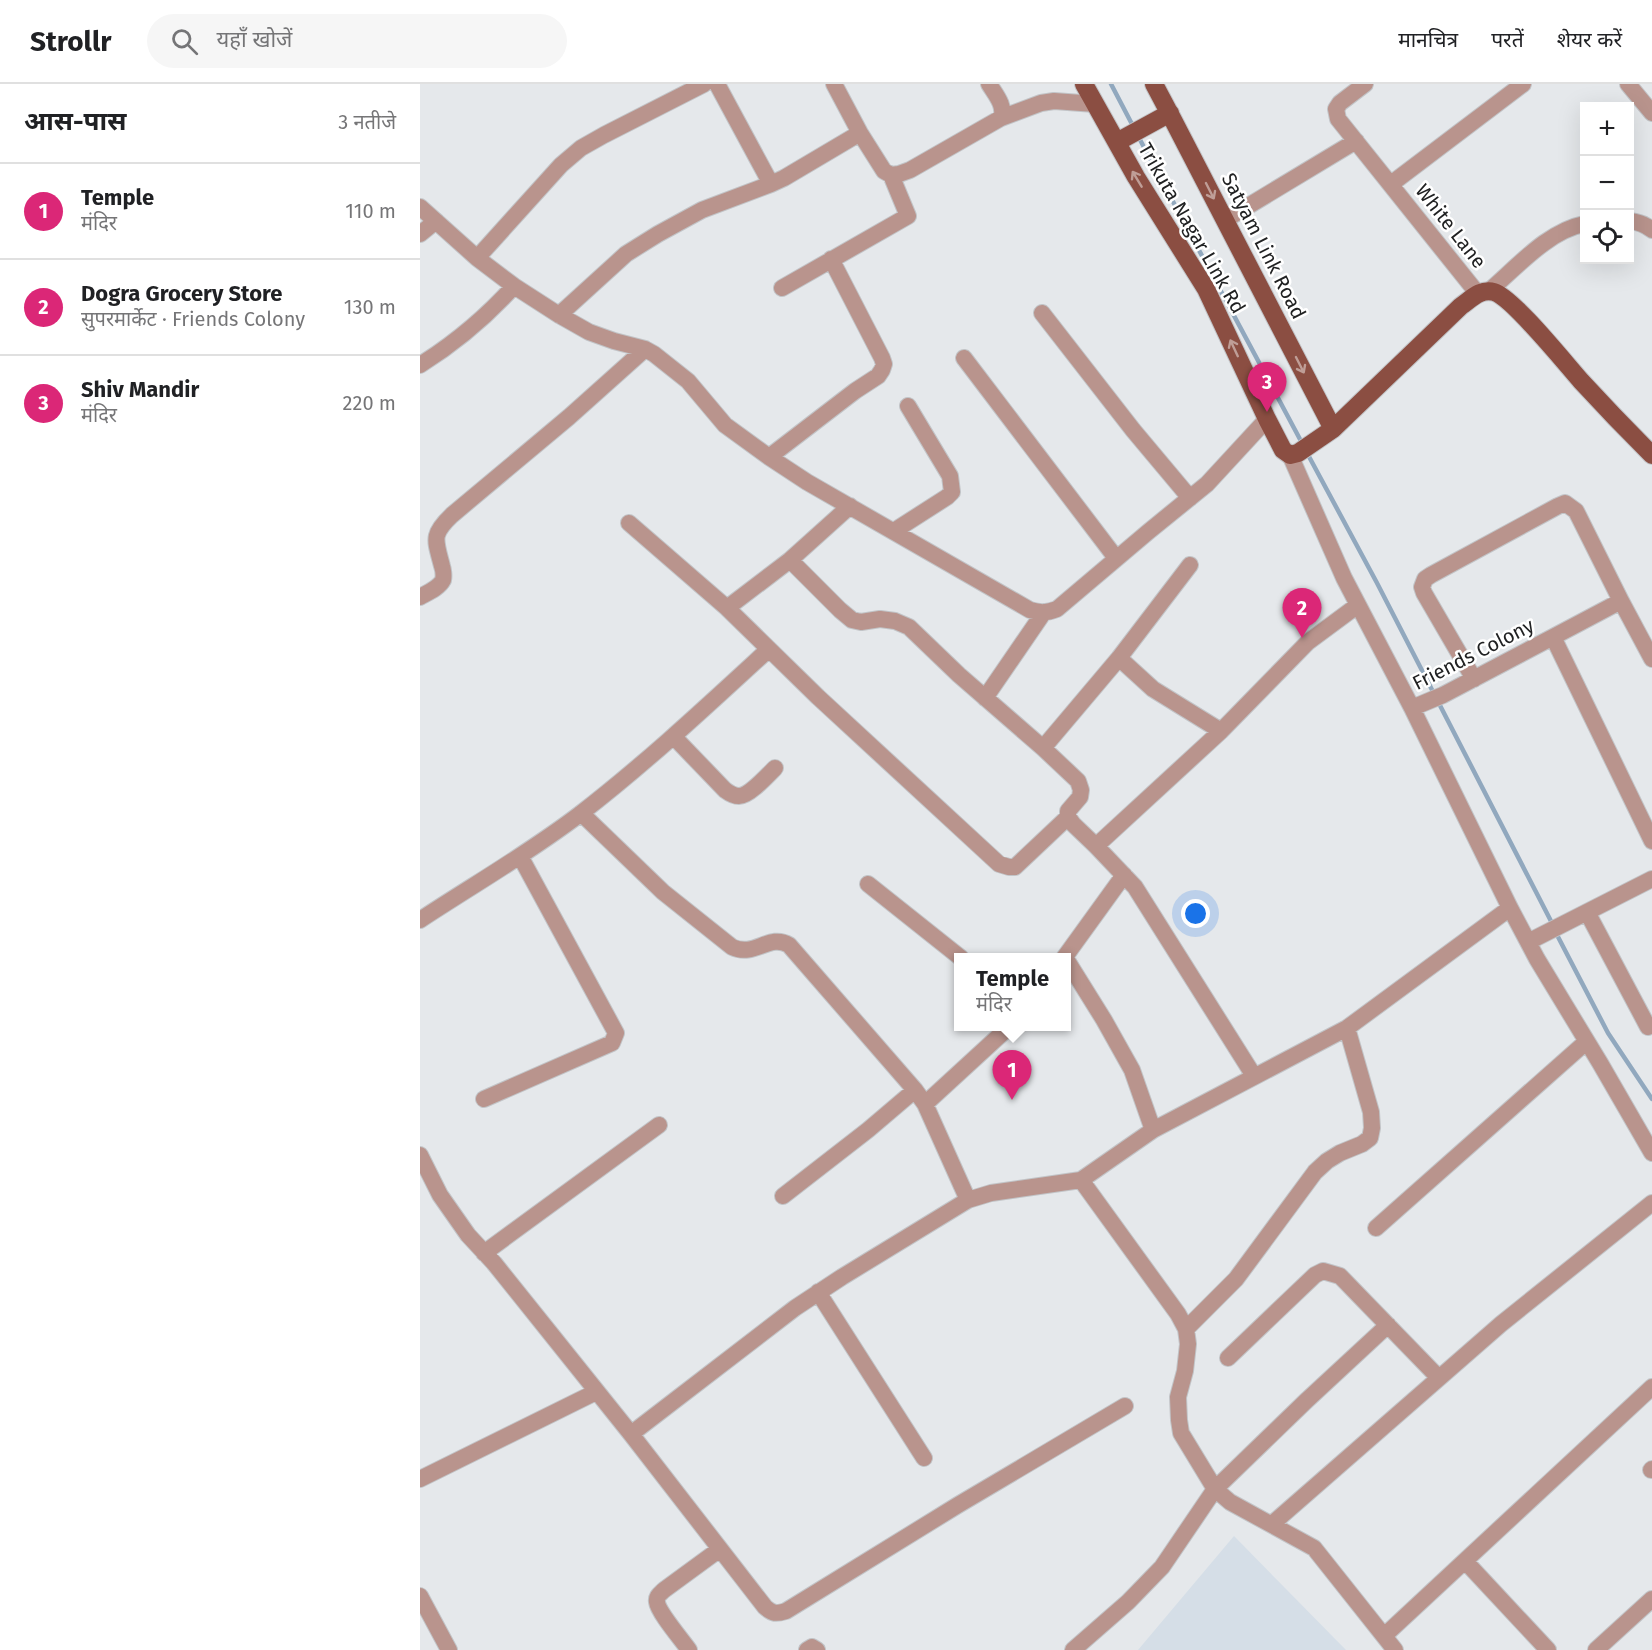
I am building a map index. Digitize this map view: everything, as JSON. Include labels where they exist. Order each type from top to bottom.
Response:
[{"type":"main road","name":"Trikuta Nagar Link Rd","points":[[1084,84],[1095,104],[1123,139],[1136,177],[1206,289],[1283,450],[1294,454]]},
{"type":"main road","name":"Satyam Link Road","points":[[1154,84],[1164,117],[1225,220],[1327,433]]},
{"type":"main road","points":[[1123,139],[1164,117]]},
{"type":"main road","points":[[1294,454],[1327,433],[1454,313],[1484,293],[1502,296],[1652,455]]},
{"type":"street","points":[[477,258],[561,165],[581,148],[704,84]]},
{"type":"street","points":[[717,84],[771,184]]},
{"type":"street","points":[[834,84],[860,133],[884,171],[891,175],[910,170],[1001,118],[1041,103],[1054,101],[1095,104]]},
{"type":"street","points":[[989,84],[1002,106],[1001,118]]},
{"type":"street","name":"White Lane","points":[[1365,84],[1340,103],[1336,109],[1338,119],[1484,293]]},
{"type":"street","name":"White Lane","points":[[1391,184],[1523,84]]},
{"type":"street","points":[[1628,84],[1652,113]]},
{"type":"street","points":[[559,315],[626,254],[658,234],[702,210],[771,184],[860,133]]},
{"type":"street","points":[[1225,220],[1356,141]]},
{"type":"street","points":[[782,288],[908,216],[891,175]]},
{"type":"street","points":[[420,207],[477,258],[514,286],[559,315],[589,332],[645,349],[660,358],[688,381],[725,425],[769,457],[807,482],[1030,610],[1049,612],[1057,609],[1207,484],[1267,418]]},
{"type":"street","points":[[420,234],[436,221]]},
{"type":"street","points":[[1634,222],[1652,230]]},
{"type":"street","points":[[1484,293],[1549,238],[1580,225]]},
{"type":"street","points":[[769,457],[878,376],[884,364],[831,259]]},
{"type":"street","points":[[420,365],[443,350],[496,306],[514,286]]},
{"type":"street","points":[[1042,313],[1133,430],[1190,498]]},
{"type":"street","points":[[420,597],[435,588],[443,579],[443,569],[436,542],[439,527],[645,349]]},
{"type":"street","points":[[964,358],[1116,558]]},
{"type":"street","points":[[894,531],[952,492],[950,476],[908,405]]},
{"type":"street","points":[[1294,454],[1344,578],[1412,708],[1510,908],[1652,1153]]},
{"type":"street","points":[[1474,678],[1424,593],[1422,587],[1425,579],[1565,503],[1576,511],[1652,659]]},
{"type":"street","points":[[727,608],[790,560],[850,506]]},
{"type":"street","points":[[629,523],[727,608],[818,697],[999,864],[1014,867],[1068,817],[1068,812],[1080,797],[1081,790],[1078,781],[959,675],[909,627],[895,621],[852,620],[790,560]]},
{"type":"street","points":[[1043,748],[1119,658],[1191,565]]},
{"type":"street","name":"Friends Colony","points":[[1412,708],[1436,698],[1621,601]]},
{"type":"street","points":[[1096,846],[1221,731],[1308,642],[1358,606]]},
{"type":"street","points":[[985,698],[1044,612]]},
{"type":"street","name":"Friends Colony","points":[[1552,637],[1652,841]]},
{"type":"street","points":[[420,920],[520,856],[580,813],[674,737],[769,649]]},
{"type":"street","points":[[1119,658],[1153,689],[1221,731]]},
{"type":"street","points":[[674,737],[732,795],[746,795],[776,768]]},
{"type":"street","points":[[580,813],[663,892],[732,947],[740,951],[748,951],[779,941],[789,945],[925,1104],[968,1200]]},
{"type":"street","points":[[1068,817],[1135,887],[1254,1076]]},
{"type":"street","points":[[484,1099],[612,1043],[616,1034],[520,856]]},
{"type":"street","points":[[1069,953],[1124,875]]},
{"type":"street","points":[[1528,942],[1652,879]]},
{"type":"street","points":[[868,884],[956,953]]},
{"type":"street","points":[[631,1434],[818,1292],[968,1200],[991,1193],[1081,1180],[1153,1130],[1347,1028],[1510,908]]},
{"type":"street","points":[[1587,912],[1648,1026]]},
{"type":"street","points":[[1071,968],[1132,1070],[1153,1130]]},
{"type":"street","points":[[1186,1329],[1236,1279],[1315,1172],[1327,1161],[1370,1138],[1371,1112],[1347,1028]]},
{"type":"street","points":[[925,1104],[1006,1031]]},
{"type":"street","points":[[1376,1228],[1586,1042]]},
{"type":"street","points":[[783,1196],[915,1090]]},
{"type":"street","points":[[484,1253],[659,1125]]},
{"type":"street","points":[[420,1155],[440,1195],[468,1234],[631,1434],[771,1613],[786,1611],[1125,1406]]},
{"type":"street","points":[[1081,1180],[1178,1314],[1186,1329],[1188,1344],[1185,1371],[1178,1397],[1181,1433],[1215,1489],[1230,1502],[1314,1548],[1395,1650]]},
{"type":"street","points":[[1272,1524],[1501,1324],[1652,1203]]},
{"type":"street","points":[[1228,1358],[1323,1270],[1340,1276],[1439,1378]]},
{"type":"street","points":[[818,1292],[924,1458]]},
{"type":"street","points":[[1073,1650],[1128,1602],[1162,1567],[1215,1489],[1388,1326]]},
{"type":"street","points":[[1384,1636],[1652,1387]]},
{"type":"street","points":[[420,1479],[596,1392]]},
{"type":"street","points":[[689,1650],[660,1611],[657,1604],[658,1596],[720,1549]]},
{"type":"street","points":[[1465,1561],[1548,1650]]},
{"type":"street","points":[[420,1596],[449,1650]]},
{"type":"street","points":[[1596,1650],[1652,1599]]},
{"type":"street","points":[[807,1650],[812,1647],[817,1650]]},
{"type":"shaded area","points":[[1234,1536],[1346,1650],[1138,1650]]},
{"type":"waterway","points":[[1111,84],[1134,128]]},
{"type":"waterway","points":[[1138,136],[1302,443]]},
{"type":"waterway","points":[[1306,451],[1377,583],[1553,925]]},
{"type":"waterway","points":[[1556,933],[1608,1033],[1652,1099]]},
{"type":"place","name":"Shiv Mandir","points":[[1267,412]]},
{"type":"place","name":"Dogra Grocery Store","points":[[1302,638]]},
{"type":"place","name":"Temple","points":[[1012,1100]]}]
